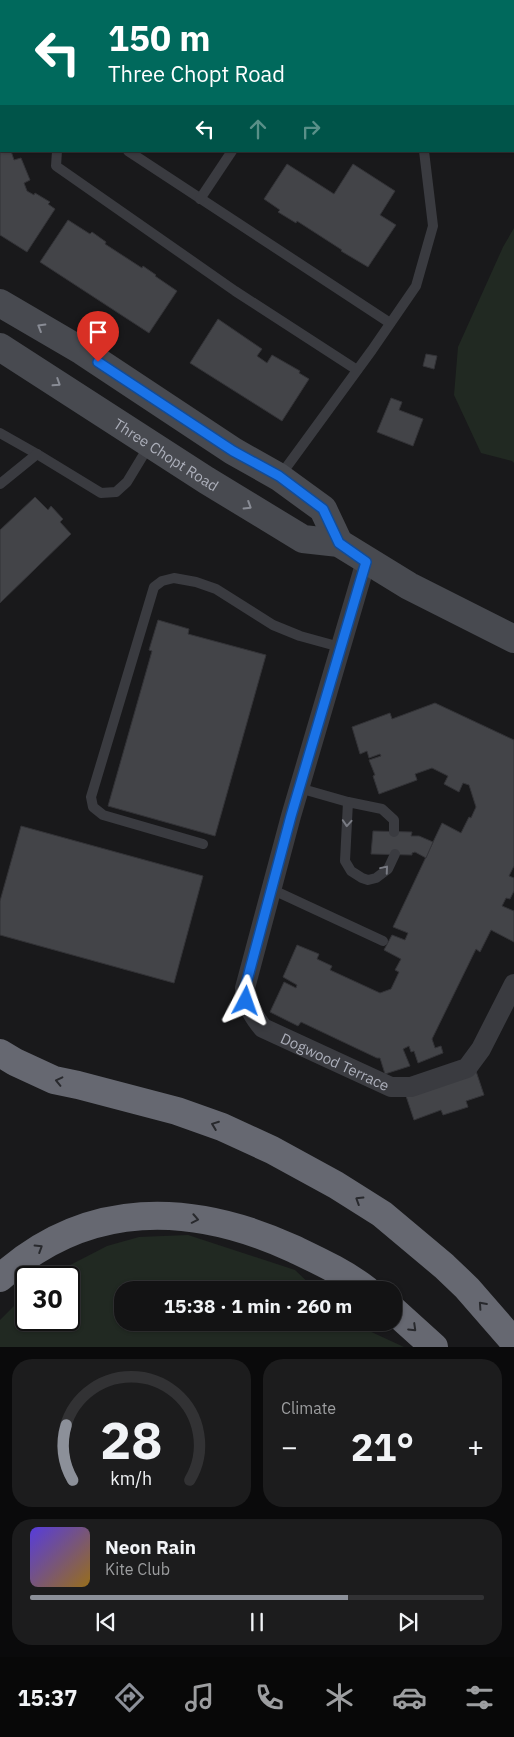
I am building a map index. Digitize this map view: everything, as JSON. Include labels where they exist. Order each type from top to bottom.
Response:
[{"type":"highway","points":[[0,1052],[15,1062],[54,1080],[177,1110],[222,1127],[272,1150],[336,1185],[382,1214],[444,1266],[467,1288],[514,1342]]},
{"type":"highway","points":[[0,1278],[17,1262],[48,1242],[84,1227],[114,1219],[148,1215],[186,1217],[240,1228],[274,1240],[319,1261],[352,1281]]},
{"type":"highway","points":[[402,1318],[434,1347]]},
{"type":"main road","name":"Three Chopt Road","points":[[0,302],[82,351],[233,451],[279,476],[323,509],[339,543]]},
{"type":"main road","name":"Three Chopt Road","points":[[0,347],[303,539],[339,543],[366,562],[455,611],[514,639]]},
{"type":"street","name":"Dogwood Terrace","points":[[366,562],[271,888],[245,988],[246,1001],[253,1017],[263,1028],[391,1087],[411,1087],[468,1068],[481,1049],[514,984]]},
{"type":"lane","points":[[57,152],[56,166],[235,291],[357,370]]},
{"type":"lane","points":[[130,152],[390,324]]},
{"type":"lane","points":[[200,198],[231,152]]},
{"type":"lane","points":[[279,476],[416,286],[433,226],[424,152]]},
{"type":"lane","points":[[0,434],[37,454],[101,494],[116,492],[128,482],[151,444]]},
{"type":"lane","points":[[0,484],[37,454]]},
{"type":"lane","points":[[203,844],[103,815],[93,807],[91,797],[154,587],[162,581],[174,578],[196,582],[216,589],[273,625],[300,636],[340,647]]},
{"type":"lane","points":[[299,788],[348,802],[382,809],[394,820],[394,832]]},
{"type":"lane","points":[[348,802],[345,861],[351,871],[368,880],[376,878],[388,869],[395,854]]},
{"type":"lane","points":[[271,888],[383,941]]},
{"type":"shaded area","points":[[514,228],[514,463],[481,453],[454,395],[458,347],[503,247]]},
{"type":"shaded area","points":[[188,1235],[295,1270],[307,1281],[114,1281],[114,1331],[369,1331],[404,1347],[0,1347],[0,1320],[15,1305],[15,1331],[80,1331],[80,1266],[68,1266],[107,1246],[139,1237]]},
{"type":"building","points":[[0,152],[11,152],[14,160],[21,158],[30,180],[24,183],[27,191],[34,195],[35,193],[50,202],[48,204],[55,209],[27,252],[0,235]]},
{"type":"building","points":[[287,164],[334,194],[353,164],[395,191],[380,215],[396,225],[368,267],[297,221],[296,223],[278,212],[280,210],[264,199]]},
{"type":"building","points":[[68,220],[90,234],[92,232],[106,242],[105,244],[142,268],[143,266],[177,291],[149,333],[40,262]]},
{"type":"building","points":[[218,319],[262,349],[257,356],[267,363],[272,355],[300,371],[299,373],[309,379],[282,421],[190,363]]},
{"type":"building","points":[[426,354],[437,356],[434,369],[423,366]]},
{"type":"building","points":[[391,398],[402,402],[399,410],[423,419],[413,446],[377,432]]},
{"type":"building","points":[[35,497],[48,510],[51,506],[63,519],[60,522],[71,534],[0,603],[0,530]]},
{"type":"building","points":[[158,620],[189,629],[188,634],[266,655],[215,836],[108,806],[152,651],[149,650]]},
{"type":"building","points":[[435,703],[514,740],[514,866],[509,876],[514,878],[514,891],[510,899],[506,898],[502,906],[514,911],[514,942],[491,930],[480,952],[476,949],[432,1039],[435,1048],[441,1046],[443,1053],[418,1063],[414,1051],[411,1052],[409,1046],[403,1049],[410,1066],[385,1074],[380,1058],[301,1022],[298,1026],[270,1012],[284,982],[296,988],[297,985],[283,977],[297,945],[319,954],[317,959],[332,966],[330,970],[380,993],[391,989],[399,972],[395,970],[401,959],[384,950],[392,935],[405,940],[408,933],[393,927],[442,823],[461,833],[476,807],[469,785],[463,783],[459,792],[444,784],[448,776],[432,768],[415,774],[417,780],[379,794],[373,776],[375,775],[369,760],[381,756],[380,754],[369,758],[367,751],[360,754],[352,727],[390,713],[392,719]]},
{"type":"building","points":[[21,826],[203,876],[174,983],[0,935],[0,901]]},
{"type":"building","points":[[373,831],[412,832],[411,836],[419,836],[433,842],[426,858],[415,852],[412,855],[371,854]]},
{"type":"building","points":[[476,1071],[484,1095],[466,1101],[468,1107],[443,1115],[441,1110],[414,1120],[406,1096]]},
{"type":"route","points":[[98,362],[233,451],[279,476],[323,509],[339,543],[366,562],[291,816],[245,988],[246,1001]]}]
